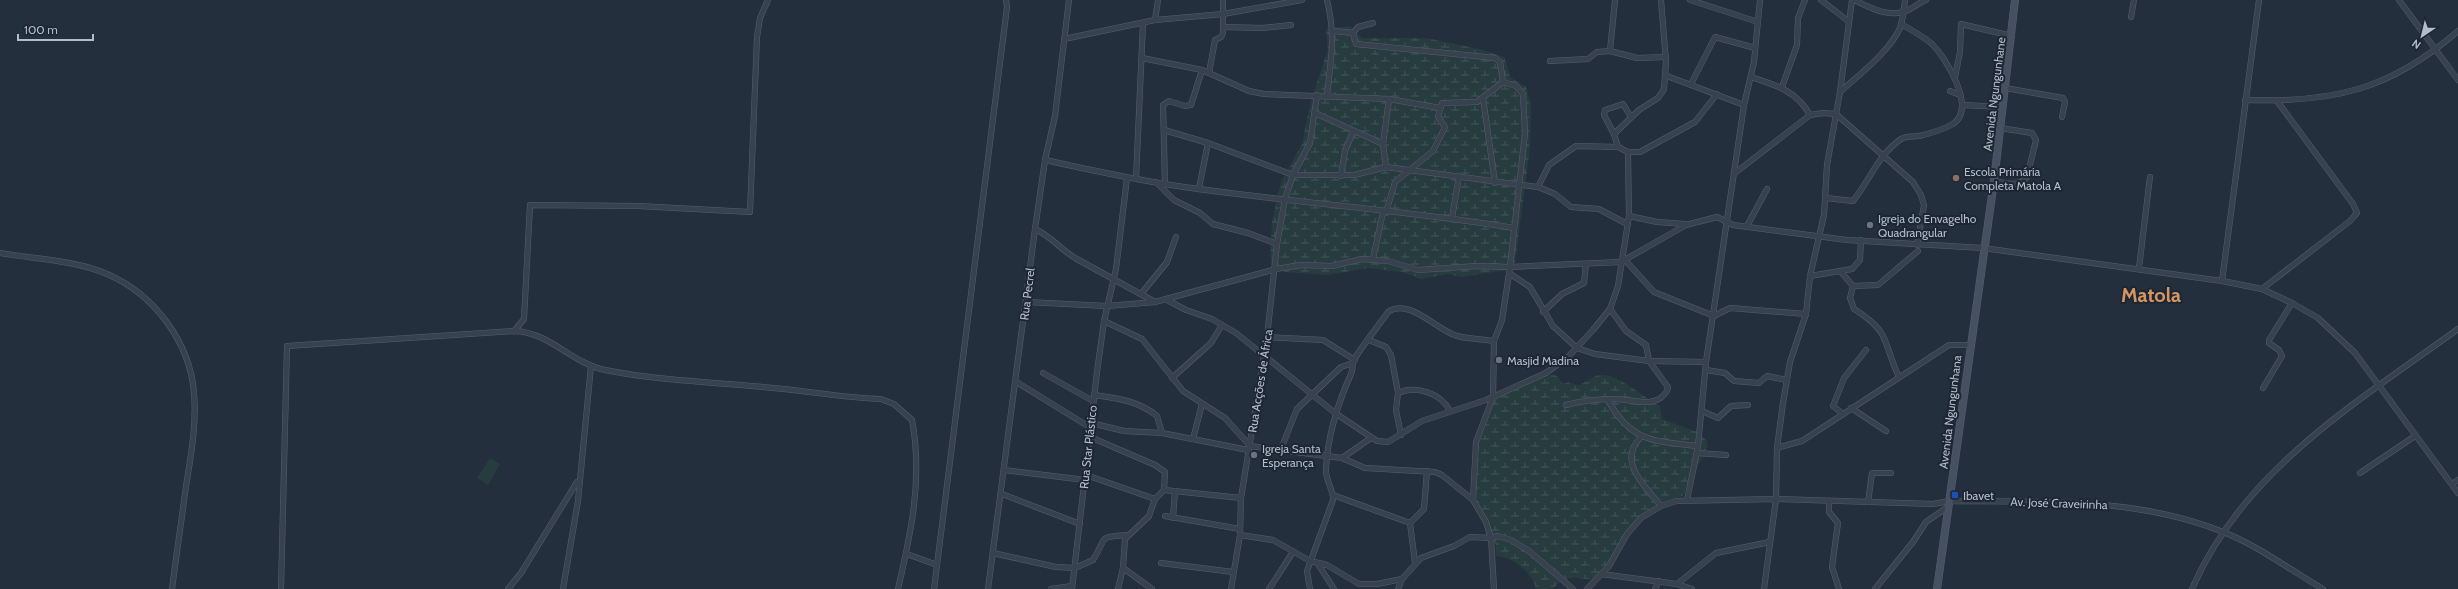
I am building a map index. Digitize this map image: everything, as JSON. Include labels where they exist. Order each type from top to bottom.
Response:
[{"type":"street","points":[[514,331],[524,319],[530,205],[638,206],[750,212],[757,37],[760,18],[768,0]]},
{"type":"street","points":[[934,589],[984,196],[1007,7],[1006,0]]},
{"type":"street","name":"Rua Pecrel","points":[[988,589],[1002,494],[1035,229],[1045,160],[1055,116],[1069,0]]},
{"type":"street","points":[[1155,20],[1158,0]]},
{"type":"street","points":[[1208,73],[1215,40],[1222,36],[1224,27],[1223,0]]},
{"type":"street","points":[[1064,39],[1155,20],[1223,14],[1302,0]]},
{"type":"street","points":[[1327,0],[1334,31],[1327,95]]},
{"type":"street","points":[[1610,51],[1615,0]]},
{"type":"street","points":[[1614,134],[1631,117],[1658,98],[1664,89],[1667,76],[1662,0]]},
{"type":"street","points":[[1690,0],[1758,22]]},
{"type":"street","points":[[1687,500],[1697,453],[1706,362],[1744,105],[1756,48],[1760,0]]},
{"type":"street","points":[[1782,87],[1797,45],[1798,18],[1805,0]]},
{"type":"street","points":[[1821,0],[1848,21]]},
{"type":"street","points":[[1764,589],[1776,499],[1777,448],[1787,380],[1806,314],[1810,276],[1826,198],[1827,165],[1840,92],[1848,21],[1853,0],[1884,12],[1904,12],[1926,0]]},
{"type":"street","points":[[1840,92],[1880,54],[1895,36],[1901,24],[1905,0]]},
{"type":"street","name":"Avenida Ngungunhane","points":[[1985,238],[1994,181],[2016,0]]},
{"type":"street","points":[[2131,17],[2134,0]]},
{"type":"street","points":[[2222,281],[2259,0]]},
{"type":"street","points":[[2399,0],[2458,80]]},
{"type":"street","points":[[1136,179],[1143,23]]},
{"type":"street","points":[[1353,33],[1358,27],[1373,23]]},
{"type":"street","points":[[1826,198],[1853,200],[1870,179],[1874,166],[1901,139],[1919,136],[1954,123],[1962,105],[1955,77],[1950,67],[1931,44],[1901,24]]},
{"type":"street","points":[[1955,77],[1960,52],[1961,24],[2012,36]]},
{"type":"street","points":[[1224,27],[1262,28],[1291,25]]},
{"type":"street","points":[[1334,31],[1353,33]]},
{"type":"street","points":[[2245,100],[2277,101],[2320,98],[2380,83],[2436,50],[2458,31]]},
{"type":"street","points":[[1353,33],[1356,44],[1494,58],[1500,62],[1503,82]]},
{"type":"street","points":[[1691,84],[1715,37],[1756,48]]},
{"type":"street","points":[[1550,61],[1588,59],[1597,52],[1610,51],[1637,58],[1666,57]]},
{"type":"street","points":[[1142,58],[1202,70],[1249,91],[1264,94],[1317,94],[1389,99],[1440,108]]},
{"type":"street","points":[[1165,184],[1164,104],[1169,101],[1187,106],[1191,105],[1202,70]]},
{"type":"street","points":[[1667,76],[1744,105]]},
{"type":"street","points":[[1751,77],[1782,87],[1799,98],[1810,115]]},
{"type":"street","points":[[1374,259],[1384,212],[1393,184],[1433,151],[1440,140],[1445,127],[1438,118],[1443,102],[1471,103],[1483,98],[1503,82]]},
{"type":"street","points":[[1473,500],[1476,442],[1493,397],[1494,341],[1502,320],[1510,267],[1525,134],[1523,94],[1516,86],[1503,82]]},
{"type":"street","points":[[2005,88],[2064,98],[2065,102],[2062,117]]},
{"type":"street","points":[[1950,90],[1960,95]]},
{"type":"street","name":"Rua Acções de África","points":[[1231,589],[1240,535],[1241,498],[1263,354],[1267,337],[1276,269],[1277,244],[1285,198],[1293,175],[1310,142],[1317,94]]},
{"type":"street","points":[[1538,187],[1549,165],[1576,146],[1618,147],[1628,152],[1640,152],[1670,134],[1688,127],[1700,116],[1717,94]]},
{"type":"street","points":[[1483,98],[1495,183]]},
{"type":"street","points":[[1386,167],[1383,144],[1389,99]]},
{"type":"street","points":[[2262,289],[2350,221],[2357,213],[2353,204],[2315,155],[2277,101]]},
{"type":"street","points":[[1618,147],[1614,134],[1603,113],[1605,110],[1623,104],[1631,117]]},
{"type":"street","points":[[1962,105],[2003,107]]},
{"type":"street","points":[[1315,113],[1353,132],[1383,144]]},
{"type":"street","points":[[1735,173],[1810,115],[1823,113],[1836,114],[1913,182],[1921,195],[1924,214],[1918,248],[1878,285],[1853,286]]},
{"type":"street","points":[[1994,181],[2015,184],[2023,181],[2027,177],[2036,140],[2032,133],[2000,128]]},
{"type":"street","points":[[1164,130],[1208,143],[1293,175],[1354,175],[1386,167],[1459,176],[1495,183],[1538,187],[1555,194],[1571,207],[1599,209],[1627,224]]},
{"type":"street","points":[[1341,176],[1345,151],[1353,132]]},
{"type":"street","points":[[1199,188],[1208,143]]},
{"type":"street","points":[[1167,300],[1222,325],[1263,354],[1335,413],[1371,438],[1382,442],[1401,435],[1416,424],[1493,397],[1546,373],[1558,365],[1577,348],[1610,309],[1616,292],[1623,261],[1629,216],[1628,152]]},
{"type":"street","points":[[1045,160],[1127,178],[1165,184],[1285,198],[1384,212],[1452,218],[1514,228]]},
{"type":"street","points":[[1452,218],[1459,176]]},
{"type":"street","points":[[2139,268],[2150,177]]},
{"type":"street","name":"Rua Star Plástico","points":[[1072,588],[1086,478],[1093,401],[1104,321],[1113,280],[1127,178]]},
{"type":"street","points":[[1156,182],[1174,200],[1200,213],[1213,224],[1248,233],[1277,244]]},
{"type":"street","points":[[1747,226],[1767,189]]},
{"type":"street","points":[[1629,216],[1657,222],[1686,224],[1717,217],[1733,224],[1747,226],[1918,248],[1983,248],[2139,268],[2262,289],[2292,303],[2318,318],[2335,332],[2356,353],[2458,493]]},
{"type":"street","points":[[1027,302],[1107,306],[1155,302],[1167,300],[1276,269],[1301,265],[1332,266],[1362,259],[1374,259],[1397,263],[1418,270],[1477,266],[1510,267],[1623,261],[1686,224]]},
{"type":"street","points":[[1035,229],[1053,239],[1066,253],[1155,302]]},
{"type":"street","points":[[1141,294],[1167,262],[1176,237]]},
{"type":"street","name":"Avenida Ngungunhana","points":[[1937,589],[1950,503],[1985,238]]},
{"type":"street","points":[[1810,276],[1852,269],[1860,260],[1861,240]]},
{"type":"street","points":[[0,253],[84,267],[107,274],[131,287],[146,300],[174,331],[192,377],[195,414],[193,441],[172,589]]},
{"type":"street","points":[[1623,261],[1654,292],[1714,316],[1730,308],[1806,314]]},
{"type":"street","points":[[1543,312],[1562,294],[1584,283],[1586,264]]},
{"type":"street","points":[[1841,272],[1853,286]]},
{"type":"street","points":[[1509,273],[1530,287],[1543,312],[1553,326],[1577,348],[1595,354],[1649,361],[1706,362]]},
{"type":"street","points":[[1853,286],[1850,303],[1854,309],[1879,327],[1886,338],[1891,360],[1899,377]]},
{"type":"street","points":[[2263,388],[2282,356],[2279,350],[2269,343],[2269,340],[2292,303]]},
{"type":"street","points":[[1310,589],[1307,571],[1331,507],[1333,495],[1327,482],[1329,439],[1335,413],[1344,385],[1351,374],[1354,361],[1388,312],[1397,309],[1420,314],[1458,336],[1494,341]]},
{"type":"street","points":[[1566,405],[1608,400],[1641,404],[1665,394],[1668,387],[1649,361],[1646,345],[1626,331],[1610,309]]},
{"type":"street","points":[[1104,321],[1142,339],[1172,378],[1189,397],[1225,418],[1249,448]]},
{"type":"street","points":[[1172,378],[1211,343],[1222,325]]},
{"type":"street","points":[[2192,589],[2223,532],[2255,491],[2289,455],[2458,329]]},
{"type":"street","points":[[281,589],[287,346],[514,331],[531,332],[543,337],[591,366],[661,380],[881,398],[894,404],[912,420],[917,467],[915,498],[907,554],[898,589]]},
{"type":"street","points":[[1267,337],[1323,340],[1354,361]]},
{"type":"street","points":[[1369,340],[1382,345],[1389,351],[1393,362],[1398,393],[1396,410],[1401,435]]},
{"type":"street","points":[[1777,448],[1802,441],[1949,345],[1970,345]]},
{"type":"street","points":[[1843,414],[1833,406],[1844,378],[1866,350]]},
{"type":"street","points":[[1281,450],[1293,416],[1341,367],[1354,361]]},
{"type":"street","points":[[563,589],[578,500],[591,366]]},
{"type":"street","points":[[1706,370],[1725,373],[1734,381],[1759,383],[1767,376],[1787,380]]},
{"type":"street","points":[[1043,373],[1093,401]]},
{"type":"street","points":[[1015,381],[1091,425],[1124,431],[1162,433],[1249,448],[1281,450],[1342,458],[1365,468],[1427,471],[1442,475],[1473,500],[1486,522],[1491,538],[1494,589]]},
{"type":"street","points":[[1398,393],[1407,390],[1429,393],[1443,400],[1450,411]]},
{"type":"street","points":[[1094,395],[1131,401],[1142,406],[1157,416],[1162,433]]},
{"type":"street","points":[[1608,400],[1614,410],[1641,437],[1649,440],[1698,446]]},
{"type":"street","points":[[1193,439],[1202,404]]},
{"type":"street","points":[[1702,411],[1718,418],[1731,406],[1748,405]]},
{"type":"street","points":[[1852,408],[1886,431]]},
{"type":"street","points":[[2360,473],[2415,436]]},
{"type":"street","points":[[1090,437],[1160,468],[1165,472],[1164,490],[1155,499],[1149,516],[1125,539],[1123,568],[1118,589]]},
{"type":"street","points":[[1641,437],[1634,447],[1635,473],[1639,482],[1661,506]]},
{"type":"street","points":[[1342,458],[1371,438]]},
{"type":"street","points":[[1697,453],[1726,455]]},
{"type":"street","points":[[1004,470],[1086,478],[1155,499]]},
{"type":"street","points":[[1410,523],[1424,509],[1427,471]]},
{"type":"street","points":[[1868,502],[1872,473],[1891,473]]},
{"type":"street","points":[[508,589],[573,492],[579,478]]},
{"type":"street","points":[[2452,484],[2458,480]]},
{"type":"street","points":[[1164,490],[1241,498]]},
{"type":"street","points":[[1173,518],[1175,491]]},
{"type":"street","points":[[1002,494],[1080,524]]},
{"type":"street","points":[[1333,495],[1410,523]]},
{"type":"street","name":"Av. José Craveirinha","points":[[1587,589],[1614,558],[1632,528],[1641,518],[1661,506],[1687,500],[1776,499],[1933,504],[2058,502],[2116,506],[2189,520],[2223,532],[2264,552],[2323,589]]},
{"type":"street","points":[[1829,501],[1829,512],[1838,522],[1832,567],[1839,589]]},
{"type":"street","points":[[1875,589],[1913,542],[1926,522],[1950,503]]},
{"type":"street","points":[[1165,516],[1240,529]]},
{"type":"street","points":[[1410,523],[1415,563]]},
{"type":"street","points":[[993,553],[1056,567],[1075,568],[1093,560],[1103,540],[1110,536],[1128,535]]},
{"type":"street","points":[[1240,535],[1269,538],[1310,561],[1327,565],[1359,584],[1377,584],[1402,579]]},
{"type":"street","points":[[1398,589],[1402,579],[1421,558],[1454,546],[1470,536],[1491,538],[1504,537],[1529,551],[1573,589]]},
{"type":"street","points":[[1677,584],[1716,552],[1770,542]]},
{"type":"street","points":[[1269,589],[1293,552]]},
{"type":"street","points":[[907,554],[938,565]]},
{"type":"street","points":[[1161,563],[1233,572]]},
{"type":"street","points":[[1318,564],[1334,589]]},
{"type":"street","points":[[1123,568],[1152,589]]},
{"type":"street","points":[[1601,574],[1659,581],[1677,584],[1692,589]]},
{"type":"street","points":[[1655,589],[1659,581]]},
{"type":"street","points":[[1051,589],[1072,588]]},
{"type":"green space","points":[[1350,26],[1362,38],[1426,38],[1479,49],[1504,57],[1511,78],[1526,87],[1531,103],[1530,148],[1515,262],[1506,270],[1462,277],[1448,274],[1422,279],[1402,272],[1367,268],[1328,275],[1286,272],[1272,268],[1270,258],[1272,221],[1281,182],[1302,144],[1311,100],[1328,50],[1326,29]]},
{"type":"green space","points":[[1603,375],[1620,380],[1660,406],[1662,419],[1697,432],[1707,441],[1708,446],[1682,497],[1664,503],[1650,511],[1639,521],[1613,556],[1591,580],[1570,578],[1557,584],[1553,589],[1536,589],[1531,577],[1521,566],[1509,559],[1496,556],[1496,545],[1476,499],[1475,467],[1477,441],[1497,396],[1542,376],[1557,376],[1563,384],[1569,382],[1579,385],[1596,376]]},
{"type":"green space","points":[[490,458],[500,464],[488,485],[477,478]]},
{"type":"place","name":"Escola Primária Completa Matola A","points":[[1956,178]]},
{"type":"place","name":"Igreja do Envagelho Quadrangular","points":[[1870,225]]},
{"type":"place","name":"Masjid Madina","points":[[1499,360]]},
{"type":"place","name":"Igreja Santa Esperança","points":[[1254,455]]},
{"type":"place","name":"Ibavet","points":[[1955,495]]},
{"type":"district","name":"Matola","points":[[2151,295]]}]
